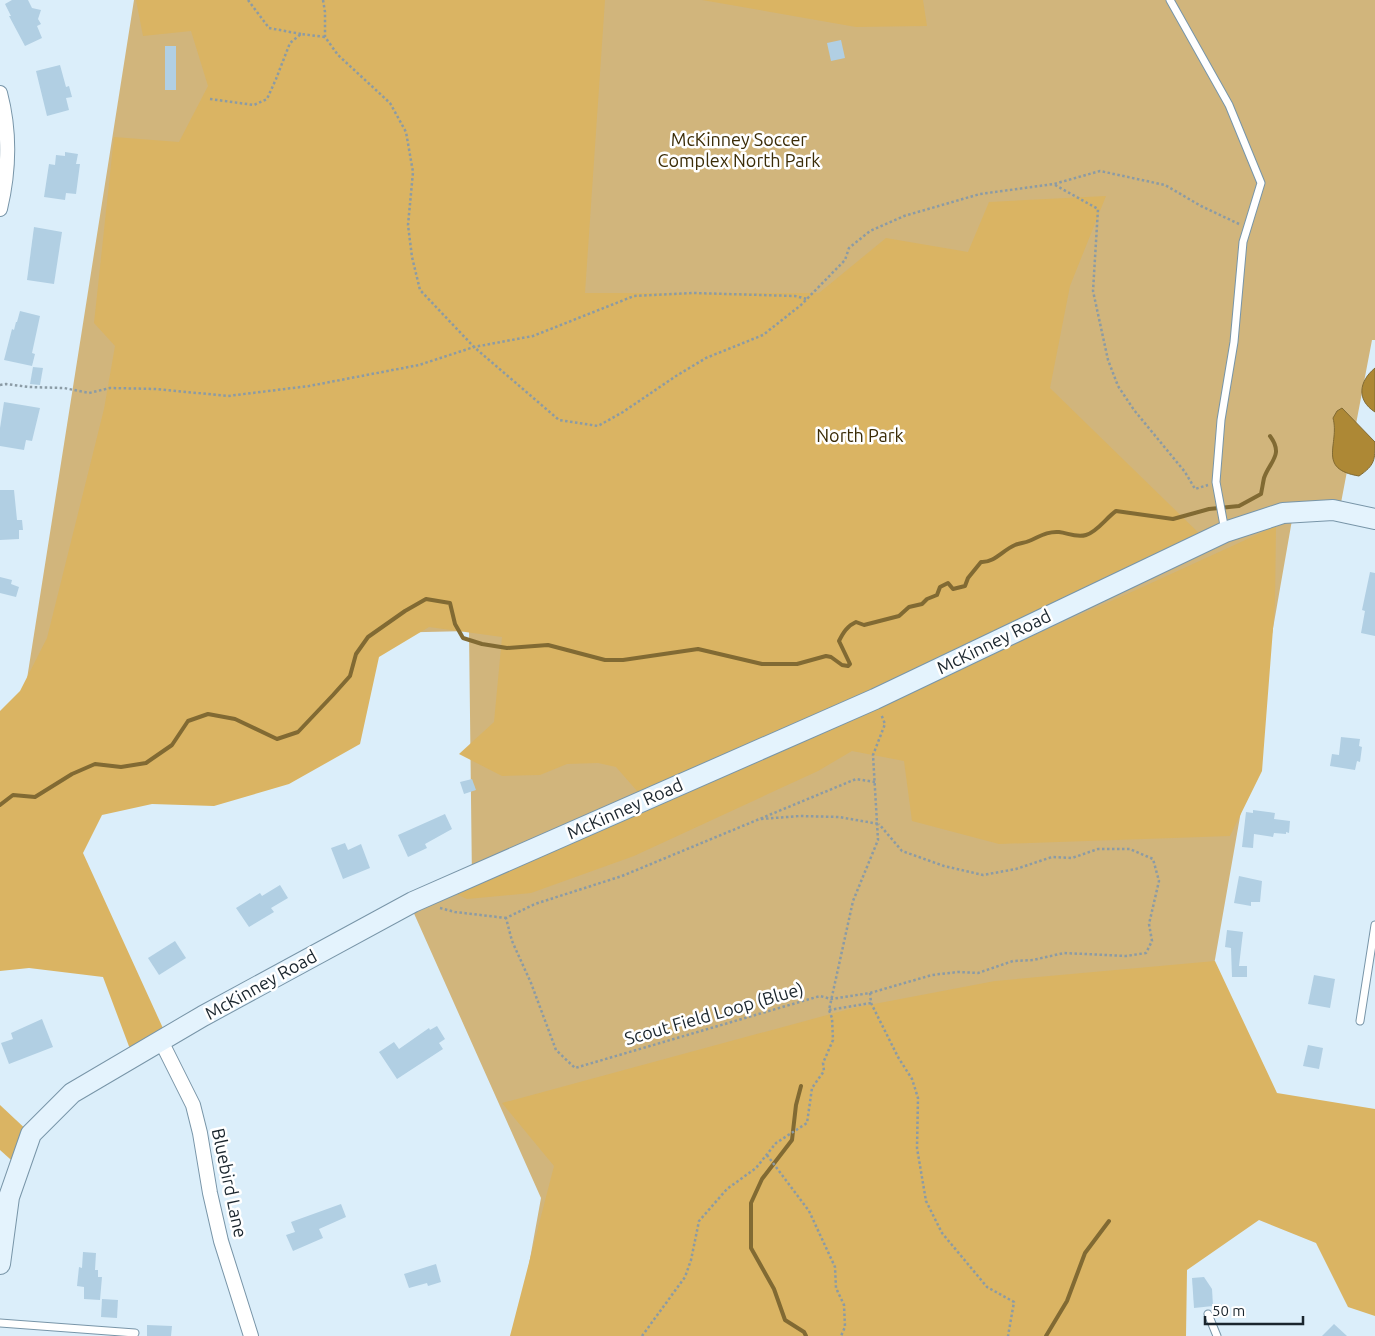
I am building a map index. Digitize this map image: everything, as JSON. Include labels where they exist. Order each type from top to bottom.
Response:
[{"type":"street","points":[[0,93],[9,143],[4,193],[0,209]]},
{"type":"street","name":"McKinney Road","points":[[0,1264],[9,1197],[31,1134],[72,1093],[161,1041],[413,902],[875,699],[1224,524],[1283,513],[1333,510],[1375,519]]},
{"type":"street","name":"Bluebird Lane","points":[[161,1041],[193,1105],[221,1241],[251,1336]]},
{"type":"lane","points":[[1170,0],[1229,105],[1261,183],[1243,242],[1234,342],[1222,420],[1216,482],[1224,524]]},
{"type":"lane","points":[[1360,1021],[1375,925]]},
{"type":"lane","points":[[1208,1314],[1217,1336]]},
{"type":"lane","points":[[0,1323],[135,1333]]},
{"type":"path","points":[[248,0],[269,28],[325,37]]},
{"type":"path","points":[[323,0],[325,37],[338,56],[390,103],[406,132],[413,172],[408,225],[412,257],[420,290],[474,347],[559,420],[598,426],[706,358],[762,335],[807,299],[845,260],[850,248],[870,231],[904,216],[980,194],[1054,184],[1100,171],[1165,185],[1201,206],[1248,228]]},
{"type":"path","points":[[210,99],[254,105],[266,99],[290,43],[300,34]]},
{"type":"path","points":[[1054,184],[1098,208],[1093,291],[1108,360],[1118,386],[1134,410],[1185,472],[1196,489],[1216,482]]},
{"type":"path","points":[[0,385],[64,388],[89,393],[110,388],[156,389],[228,396],[309,386],[418,365],[474,347],[534,336],[634,296],[693,293],[795,296],[807,299]]},
{"type":"path","points":[[642,1336],[684,1277],[691,1260],[699,1221],[727,1189],[756,1168],[776,1144],[807,1123],[812,1088],[824,1070],[823,1063],[833,1040],[832,1018],[829,1010],[853,901],[878,840],[879,824],[874,755],[886,724],[875,699]]},
{"type":"path","points":[[438,908],[506,918],[534,904],[622,876],[856,779],[875,782]]},
{"type":"path","points":[[759,819],[800,816],[839,817],[879,824]]},
{"type":"path","name":"Scout Field Loop (Blue)","points":[[506,918],[512,941],[532,983],[556,1050],[575,1068],[820,996],[831,999],[870,993],[932,975],[958,972],[978,973],[1013,961],[1033,960],[1064,953],[1126,956],[1146,953],[1152,941],[1149,924],[1159,882],[1153,859],[1130,849],[1098,849],[1072,858],[1052,857],[1016,869],[983,875],[944,866],[902,851],[879,824]]},
{"type":"path","points":[[870,993],[871,1003],[898,1057],[912,1079],[918,1098],[917,1148],[926,1201],[942,1233],[987,1287],[1014,1302],[1008,1336]]},
{"type":"path","points":[[829,1010],[871,1003]]},
{"type":"path","points":[[767,1155],[809,1211],[834,1268],[836,1288],[844,1305],[845,1327],[842,1336]]},
{"type":"green space","name":"North Park","points":[[134,0],[1375,0],[1375,340],[1372,340],[1340,508],[1292,520],[1149,1336],[516,1336],[541,1198],[412,909],[472,881],[469,631],[382,633],[9,793]]},
{"type":"green space","points":[[136,0],[605,0],[585,293],[819,293],[886,238],[968,252],[989,202],[1106,196],[1070,286],[1050,388],[1207,541],[645,800],[616,767],[598,763],[567,764],[540,775],[502,776],[459,754],[494,722],[502,637],[429,627],[379,657],[360,744],[289,784],[214,806],[152,804],[102,815],[83,853],[167,1037],[133,1057],[103,977],[29,968],[0,971],[0,711],[20,691],[47,638],[104,409],[115,346],[94,323],[114,137],[179,142],[208,86],[191,31],[143,36]]},
{"type":"green space","points":[[702,0],[923,0],[927,26],[856,27]]},
{"type":"green space","points":[[1276,526],[1275,603],[1262,771],[1230,836],[999,844],[912,821],[904,761],[852,751],[818,771],[634,856],[531,893],[467,899],[454,893],[1136,590]]},
{"type":"green space","points":[[1215,961],[1277,1093],[1375,1109],[1375,1316],[1348,1307],[1316,1243],[1259,1220],[1187,1270],[1186,1336],[510,1336],[554,1166],[502,1103],[853,1008],[995,981]]},
{"type":"green space","points":[[0,1105],[31,1134],[19,1167],[0,1150]]},
{"type":"shaded area","points":[[1375,368],[1375,412],[1365,402],[1362,390],[1363,384]]},
{"type":"shaded area","points":[[1342,408],[1375,442],[1373,462],[1359,476],[1346,473],[1338,468],[1332,454],[1333,418],[1337,411]]},
{"type":"building","points":[[12,0],[28,0],[32,8],[41,10],[38,19],[41,24],[37,26],[42,38],[25,46],[9,16],[11,16],[5,4]]},
{"type":"building","points":[[841,40],[845,58],[831,61],[827,43]]},
{"type":"building","points":[[165,46],[176,46],[176,90],[165,90]]},
{"type":"building","points":[[60,65],[66,87],[69,86],[72,97],[66,98],[69,110],[47,116],[36,71]]},
{"type":"building","points":[[65,152],[78,154],[76,164],[80,164],[76,194],[66,193],[65,200],[44,197],[49,164],[55,165],[56,155],[65,156]]},
{"type":"building","points":[[34,227],[62,232],[54,284],[27,280]]},
{"type":"building","points":[[20,311],[40,316],[32,353],[35,354],[32,366],[4,360],[12,329],[14,330]]},
{"type":"building","points":[[33,367],[43,368],[40,385],[30,384]]},
{"type":"building","points":[[4,402],[40,408],[32,441],[26,440],[24,450],[0,446],[0,428]]},
{"type":"building","points":[[0,490],[14,490],[17,520],[22,520],[23,530],[19,530],[19,539],[0,540]]},
{"type":"building","points":[[1370,572],[1375,573],[1375,636],[1361,633],[1365,611],[1362,610]]},
{"type":"building","points":[[0,577],[12,580],[11,584],[19,587],[16,597],[0,593]]},
{"type":"building","points":[[1341,737],[1360,739],[1359,746],[1362,747],[1360,762],[1357,761],[1355,770],[1330,766],[1332,754],[1339,755]]},
{"type":"building","points":[[472,779],[476,790],[464,794],[460,782]]},
{"type":"building","points":[[1253,810],[1275,813],[1274,819],[1290,821],[1289,833],[1274,833],[1273,837],[1254,834],[1253,848],[1242,847],[1246,812],[1253,813]]},
{"type":"building","points":[[445,814],[452,829],[425,844],[427,848],[408,857],[398,835]]},
{"type":"building","points":[[345,843],[348,850],[361,844],[370,868],[343,879],[331,848]]},
{"type":"building","points":[[1239,876],[1262,881],[1260,902],[1251,902],[1251,906],[1234,903]]},
{"type":"building","points":[[280,885],[288,898],[271,908],[274,912],[249,927],[236,908],[260,893],[262,896]]},
{"type":"building","points":[[1227,930],[1243,932],[1239,966],[1247,966],[1247,977],[1232,977],[1231,948],[1225,947]]},
{"type":"building","points":[[175,941],[186,958],[159,975],[148,958]]},
{"type":"building","points":[[1314,975],[1335,979],[1330,1008],[1308,1004]]},
{"type":"building","points":[[42,1019],[53,1047],[9,1064],[1,1043],[13,1039],[11,1033]]},
{"type":"building","points":[[437,1026],[445,1039],[439,1043],[443,1049],[397,1079],[379,1052],[394,1042],[399,1049],[429,1028],[430,1030]]},
{"type":"building","points":[[1308,1045],[1323,1048],[1319,1069],[1303,1066]]},
{"type":"building","points":[[341,1204],[346,1217],[319,1229],[323,1238],[293,1251],[286,1235],[295,1232],[291,1222]]},
{"type":"building","points":[[83,1252],[96,1253],[95,1270],[98,1270],[98,1277],[102,1277],[100,1300],[84,1299],[84,1287],[77,1286],[79,1267],[82,1268]]},
{"type":"building","points":[[436,1264],[441,1282],[428,1286],[427,1283],[409,1288],[404,1274]]},
{"type":"building","points":[[1204,1277],[1212,1289],[1213,1306],[1194,1308],[1192,1278]]},
{"type":"building","points":[[102,1299],[118,1300],[117,1318],[101,1317]]},
{"type":"building","points":[[1334,1324],[1347,1336],[1322,1336]]},
{"type":"building","points":[[147,1325],[172,1326],[171,1336],[147,1336]]},
{"type":"waterway","points":[[0,805],[13,795],[35,797],[72,774],[95,764],[121,767],[146,763],[172,745],[188,721],[208,714],[235,719],[277,739],[298,732],[350,676],[356,654],[368,637],[426,599],[450,603],[455,624],[463,638],[482,644],[507,648],[548,645],[605,660],[623,660],[698,649],[762,664],[797,664],[826,656],[831,657],[842,665],[848,666],[850,664],[839,641],[850,626],[856,622],[864,625],[899,616],[909,607],[922,604],[927,599],[937,595],[940,587],[948,583],[953,589],[965,586],[968,578],[981,562],[986,562],[1017,544],[1051,532],[1079,536],[1086,535],[1094,531],[1116,511],[1173,519],[1209,509],[1239,506],[1261,494],[1264,478],[1276,453],[1276,448],[1270,436]]},
{"type":"waterway","points":[[801,1086],[796,1105],[792,1140],[762,1179],[751,1203],[751,1248],[774,1289],[785,1320],[804,1332],[806,1336]]},
{"type":"waterway","points":[[1046,1336],[1067,1301],[1085,1253],[1109,1221]]},
{"type":"park label","name":"McKinney Soccer Complex North Park","points":[[739,150]]}]
